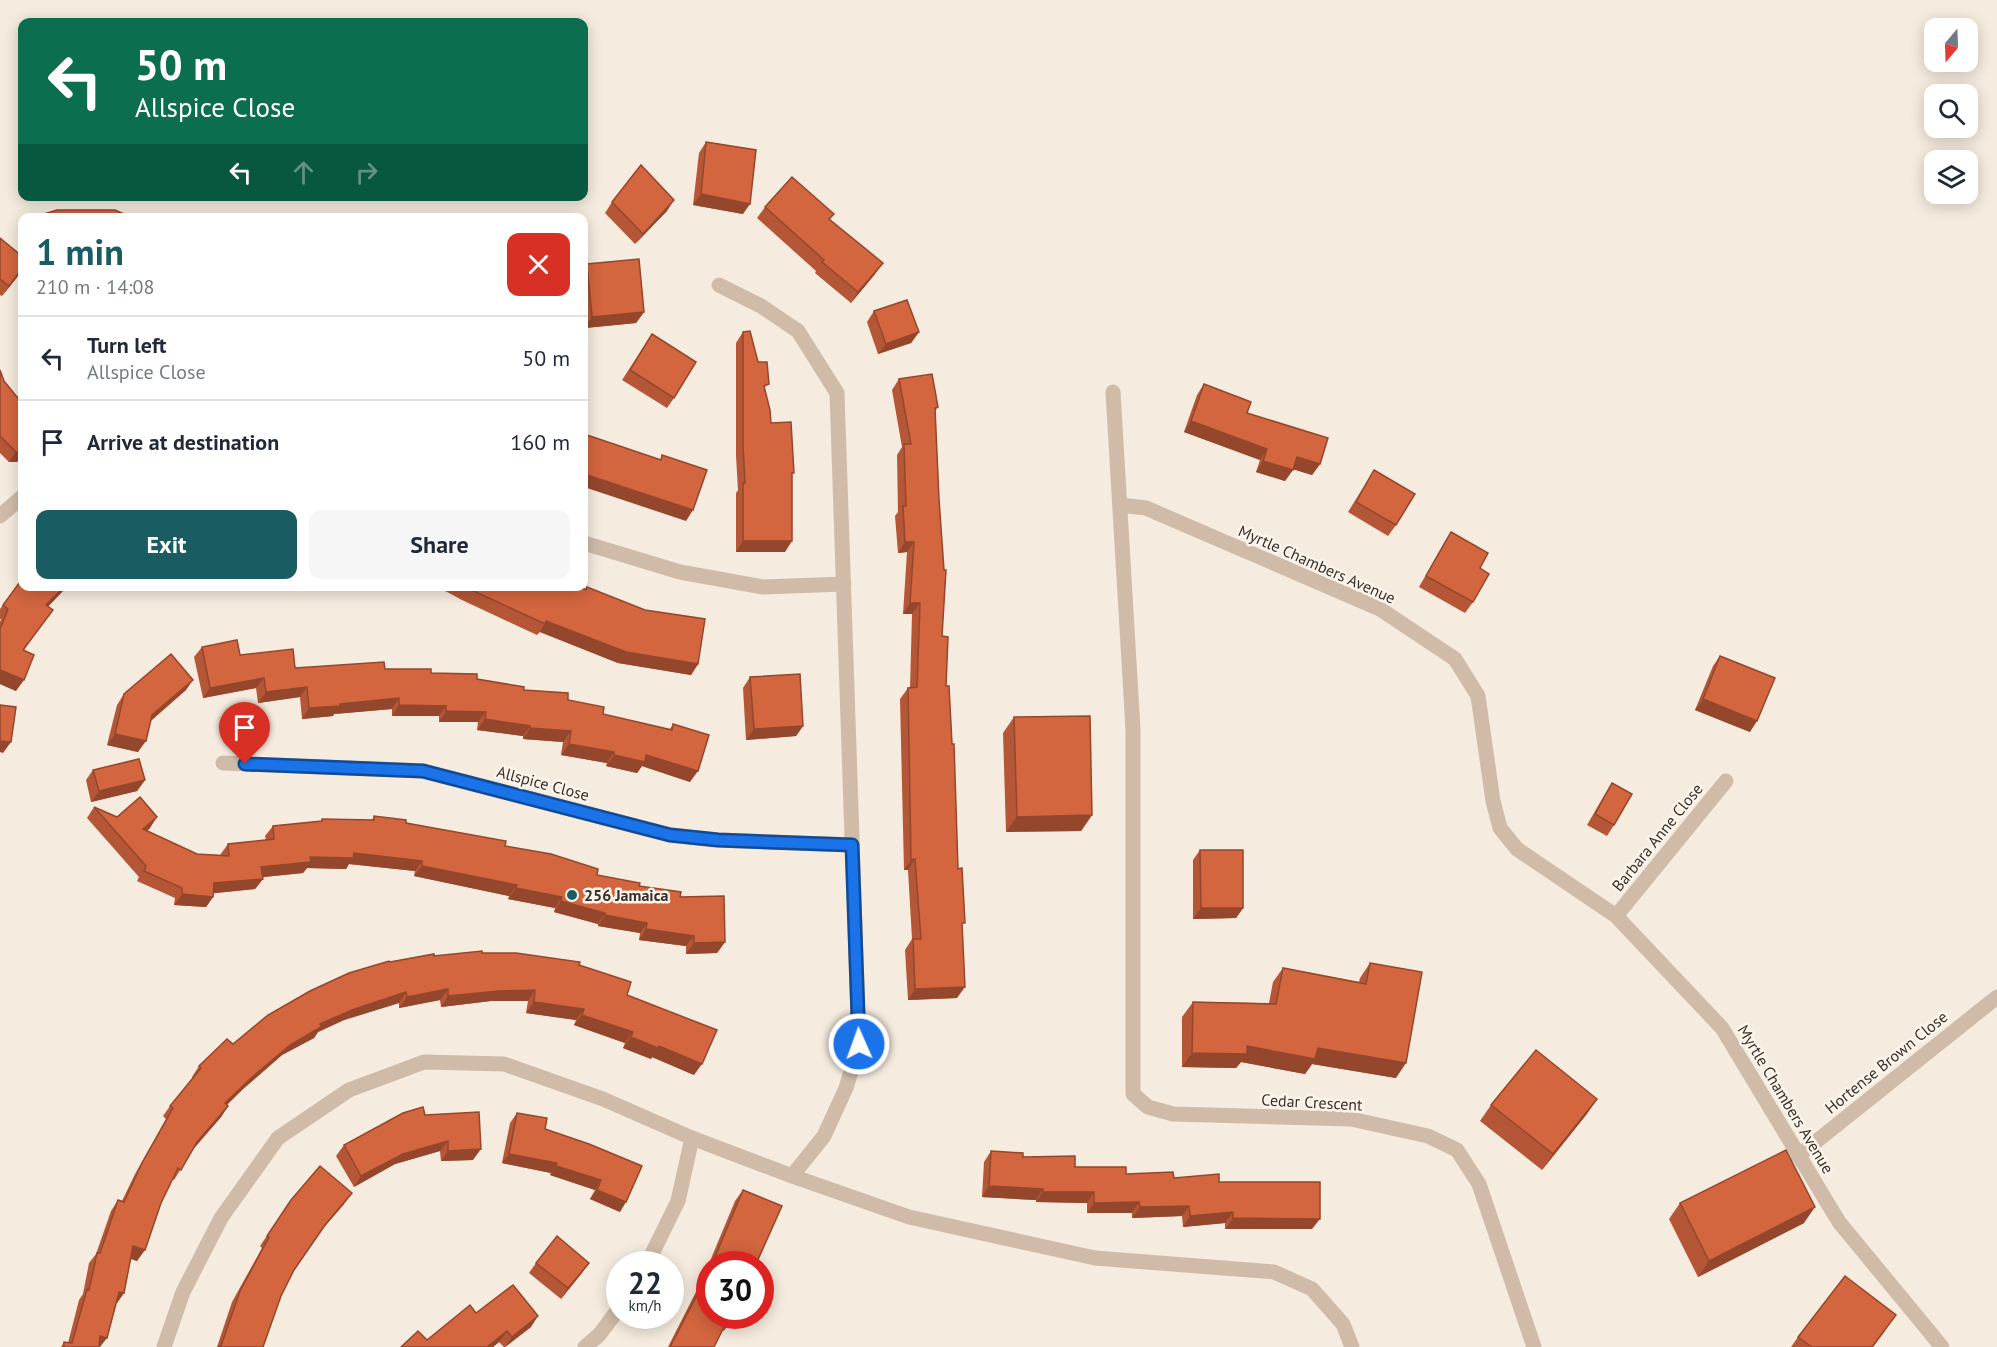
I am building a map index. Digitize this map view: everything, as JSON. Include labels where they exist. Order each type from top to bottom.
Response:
[{"type":"street","points":[[719,285],[761,306],[798,331],[837,393],[859,1044],[846,1088],[824,1136],[792,1176]]},
{"type":"street","points":[[1113,392],[1120,505]]},
{"type":"street","points":[[0,516],[18,500]]},
{"type":"street","name":"Myrtle Chambers Avenue","points":[[1120,505],[1146,508],[1380,609],[1455,659],[1478,696],[1493,801],[1500,828],[1517,849],[1616,916],[1722,1028],[1839,1222],[1942,1347]]},
{"type":"street","name":"Cedar Crescent","points":[[1120,505],[1134,729],[1134,1094],[1148,1107],[1173,1114],[1350,1119],[1428,1136],[1457,1150],[1479,1184],[1534,1347]]},
{"type":"street","points":[[588,544],[680,572],[764,587],[844,584]]},
{"type":"street","name":"Allspice Close","points":[[223,764],[423,771],[670,835],[718,840],[852,845]]},
{"type":"street","name":"Barbara Anne Close","points":[[1616,916],[1726,781]]},
{"type":"street","name":"Hortense Brown Close","points":[[1798,1156],[1997,997]]},
{"type":"street","points":[[164,1347],[183,1292],[220,1218],[278,1138],[349,1090],[424,1062],[504,1064],[603,1099],[692,1138],[792,1176],[909,1217],[1095,1258],[1274,1272],[1312,1289],[1343,1324],[1352,1347]]},
{"type":"street","points":[[653,1251],[678,1201],[692,1138]]},
{"type":"street","points":[[585,1347],[606,1326]]},
{"type":"building","points":[[706,142],[756,150],[750,204],[701,194]]},
{"type":"building","points":[[641,165],[674,200],[643,234],[612,202]]},
{"type":"building","points":[[792,177],[834,214],[829,219],[883,263],[858,292],[822,262],[824,260],[765,207]]},
{"type":"building","points":[[57,210],[115,210],[122,213],[47,213]]},
{"type":"building","points":[[0,238],[18,253],[18,274],[9,286],[0,279]]},
{"type":"building","points":[[639,259],[644,312],[592,317],[588,264]]},
{"type":"building","points":[[907,300],[919,332],[886,344],[874,311]]},
{"type":"building","points":[[750,331],[758,362],[767,362],[769,384],[764,386],[771,423],[791,422],[794,473],[792,473],[792,541],[743,541],[743,483],[745,483],[743,332]]},
{"type":"building","points":[[652,334],[696,362],[674,398],[630,370]]},
{"type":"building","points":[[0,370],[4,381],[18,398],[18,452],[0,436]]},
{"type":"building","points":[[932,374],[938,407],[935,408],[939,499],[944,570],[946,570],[942,636],[948,637],[946,686],[949,686],[952,744],[954,744],[958,869],[962,868],[965,987],[915,989],[913,939],[921,939],[915,859],[911,860],[908,688],[917,687],[920,603],[910,603],[914,542],[905,542],[903,506],[906,506],[904,444],[911,444],[899,379]]},
{"type":"building","points":[[1204,384],[1251,402],[1247,413],[1328,438],[1320,464],[1297,457],[1293,470],[1263,461],[1267,449],[1191,421]]},
{"type":"building","points":[[588,435],[661,460],[662,455],[707,470],[693,510],[588,475]]},
{"type":"building","points":[[1374,470],[1415,494],[1396,525],[1356,502]]},
{"type":"building","points":[[1451,532],[1488,553],[1480,568],[1489,574],[1473,602],[1426,576]]},
{"type":"building","points":[[18,584],[18,591],[60,591],[46,605],[53,610],[23,650],[34,655],[24,680],[0,670],[0,629],[8,609],[3,605]]},
{"type":"building","points":[[588,587],[645,610],[705,619],[698,664],[626,652],[546,621],[545,624],[474,591],[588,591]]},
{"type":"building","points":[[237,640],[240,655],[293,649],[295,668],[384,662],[385,669],[431,669],[431,673],[477,674],[477,679],[524,687],[524,690],[568,693],[568,700],[604,707],[603,714],[672,730],[673,724],[709,735],[698,771],[646,755],[645,762],[614,755],[614,752],[569,744],[571,731],[530,728],[530,726],[485,719],[486,712],[446,711],[446,706],[399,705],[399,698],[309,708],[307,687],[266,692],[264,678],[210,688],[202,647]]},
{"type":"building","points":[[171,654],[193,680],[152,715],[146,741],[115,734],[124,694]]},
{"type":"building","points":[[1720,656],[1775,678],[1757,721],[1703,699]]},
{"type":"building","points":[[800,674],[803,726],[754,729],[750,677]]},
{"type":"building","points":[[0,705],[16,707],[11,742],[0,741]]},
{"type":"building","points":[[1090,716],[1092,815],[1017,817],[1014,717]]},
{"type":"building","points":[[139,759],[145,780],[99,791],[93,770]]},
{"type":"building","points":[[1612,783],[1632,794],[1614,825],[1595,814]]},
{"type":"building","points":[[140,797],[157,817],[143,829],[197,854],[229,856],[228,844],[274,839],[273,826],[322,821],[322,819],[374,820],[374,816],[406,820],[406,823],[506,841],[505,846],[551,854],[598,869],[597,875],[640,883],[639,886],[681,892],[680,897],[724,896],[725,942],[694,943],[694,936],[646,929],[647,923],[605,915],[605,913],[561,901],[562,897],[516,888],[517,885],[422,866],[422,861],[354,853],[353,858],[310,857],[311,862],[261,867],[263,879],[214,883],[213,897],[182,894],[182,888],[144,871],[146,866],[94,807],[117,817]]},
{"type":"building","points":[[1200,850],[1243,850],[1243,908],[1201,908]]},
{"type":"building","points":[[482,951],[482,953],[516,953],[580,962],[579,965],[631,982],[627,995],[717,1030],[702,1064],[631,1037],[633,1032],[582,1015],[584,1009],[534,1002],[535,990],[448,996],[448,989],[407,997],[406,992],[352,1010],[320,1024],[321,1027],[290,1045],[225,1103],[228,1106],[197,1142],[181,1170],[178,1168],[161,1203],[145,1250],[133,1246],[124,1293],[119,1292],[107,1338],[100,1336],[99,1347],[64,1347],[64,1342],[72,1343],[87,1289],[89,1290],[97,1253],[100,1253],[118,1200],[124,1202],[142,1163],[173,1108],[170,1106],[201,1068],[199,1066],[227,1039],[233,1044],[268,1015],[310,991],[349,973],[389,961],[434,954],[434,956]]},
{"type":"building","points":[[1370,963],[1422,972],[1406,1063],[1318,1048],[1315,1059],[1247,1046],[1247,1054],[1192,1053],[1193,1002],[1276,1004],[1283,968],[1366,984]]},
{"type":"building","points":[[1536,1050],[1597,1099],[1553,1154],[1491,1105]]},
{"type":"building","points":[[423,1107],[425,1115],[479,1112],[481,1149],[448,1151],[448,1141],[403,1154],[361,1176],[344,1145],[403,1113]]},
{"type":"building","points":[[517,1113],[547,1118],[545,1129],[642,1166],[626,1202],[597,1190],[601,1180],[556,1166],[557,1163],[509,1154]]},
{"type":"building","points":[[1786,1150],[1815,1207],[1709,1261],[1680,1203]]},
{"type":"building","points":[[991,1151],[1023,1153],[1023,1157],[1075,1156],[1075,1167],[1126,1167],[1126,1174],[1173,1172],[1174,1178],[1219,1174],[1219,1182],[1320,1182],[1320,1219],[1233,1218],[1233,1212],[1190,1216],[1189,1206],[1140,1207],[1139,1202],[1094,1203],[1094,1192],[1043,1192],[1043,1189],[989,1186]]},
{"type":"building","points":[[320,1166],[352,1193],[325,1225],[294,1270],[281,1296],[263,1347],[219,1347],[240,1291],[269,1237],[267,1236],[291,1200]]},
{"type":"building","points":[[743,1190],[782,1206],[762,1251],[717,1251]]},
{"type":"building","points":[[557,1236],[589,1263],[568,1288],[536,1263]]},
{"type":"building","points":[[1845,1276],[1896,1315],[1872,1347],[1812,1347],[1798,1337]]},
{"type":"building","points":[[513,1285],[538,1316],[512,1337],[507,1331],[487,1347],[401,1347],[418,1331],[427,1340],[470,1305],[476,1313]]},
{"type":"building","points":[[696,1297],[696,1329],[723,1329],[714,1347],[670,1347],[679,1329],[684,1329],[684,1320]]},
{"type":"place","name":"256 Jamaica","points":[[572,895]]},
{"type":"route","points":[[245,764],[423,771],[670,835],[718,840],[852,845],[859,1044]]}]
